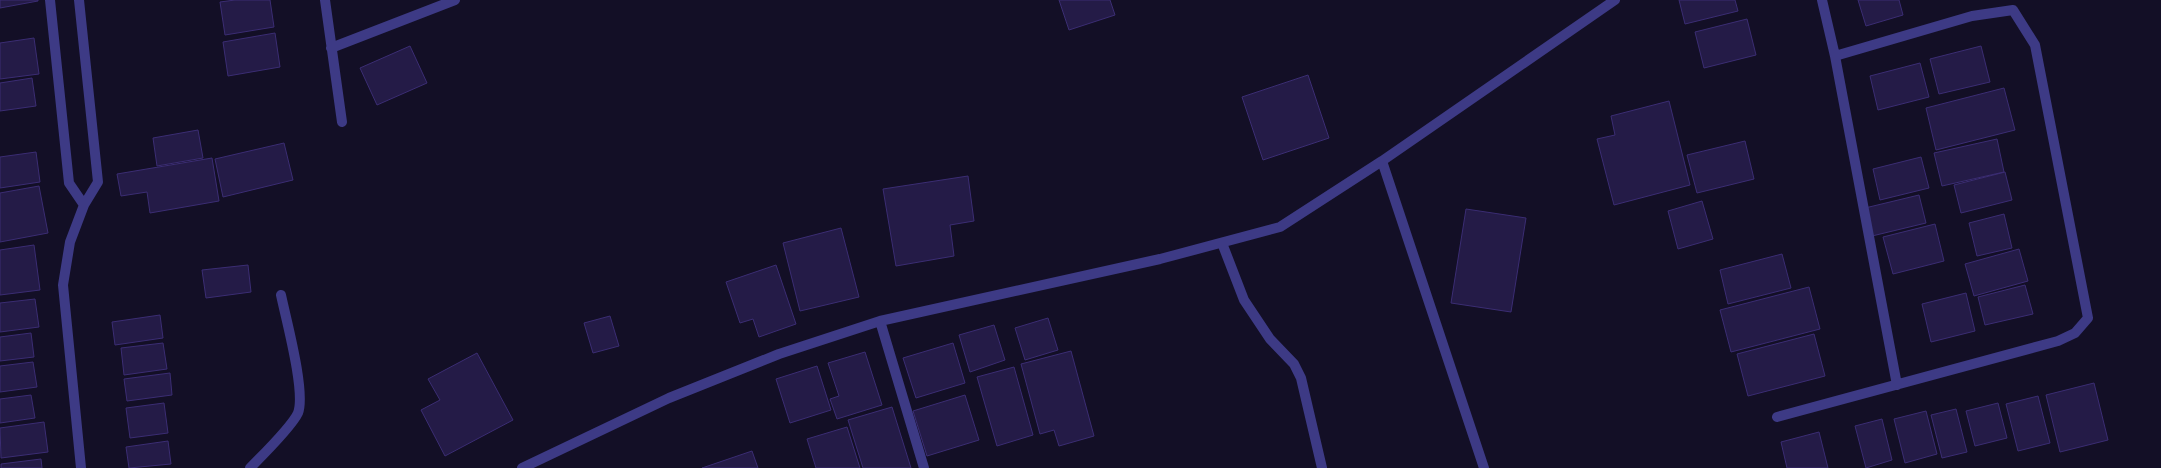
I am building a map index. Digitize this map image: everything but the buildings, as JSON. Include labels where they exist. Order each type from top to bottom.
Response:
[{"type":"street","points":[[50,0],[69,183],[84,205]]},
{"type":"street","points":[[79,0],[98,182],[84,205],[70,242],[62,285],[81,468]]},
{"type":"street","points":[[325,0],[342,122]]},
{"type":"street","points":[[331,48],[455,0]]},
{"type":"street","points":[[522,468],[669,398],[779,354],[880,321],[1160,259],[1280,227],[1382,161],[1615,0]]},
{"type":"street","points":[[1822,0],[1835,56],[1897,385]]},
{"type":"street","points":[[1778,417],[2058,341],[2075,333],[2088,318],[2035,45],[2013,10],[1972,16],[1835,56]]},
{"type":"street","points":[[1382,161],[1484,468]]},
{"type":"street","points":[[1222,243],[1244,300],[1270,339],[1294,364],[1301,378],[1322,468]]},
{"type":"street","points":[[250,468],[272,445],[298,412],[299,386],[281,295]]},
{"type":"street","points":[[880,321],[924,468]]}]
